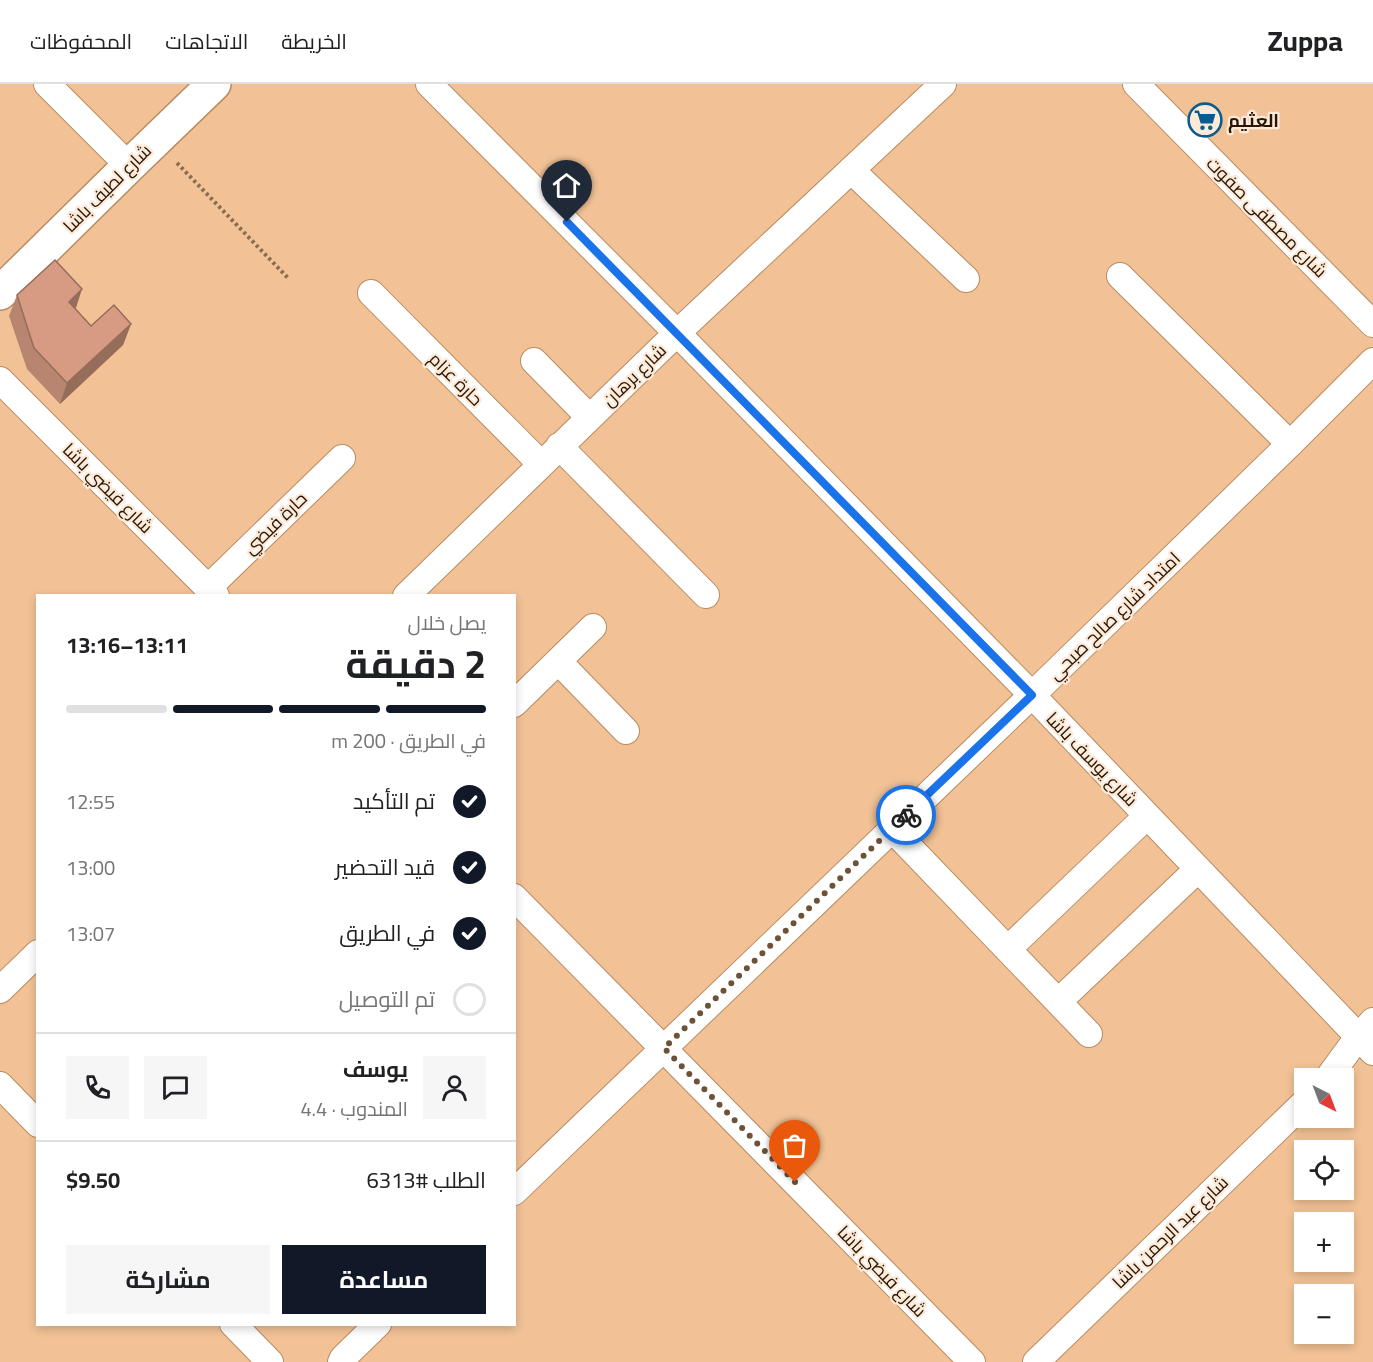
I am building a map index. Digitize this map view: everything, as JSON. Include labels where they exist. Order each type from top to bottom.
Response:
[{"type":"street","points":[[46,84],[129,166]]},
{"type":"street","name":"شارع لطيف باشا","points":[[0,293],[214,84]]},
{"type":"street","name":"شارع يوسف باشا","points":[[429,84],[1032,695],[1198,869],[1368,1037]]},
{"type":"street","name":"شارع برهان","points":[[408,594],[677,333],[944,84]]},
{"type":"street","name":"شارع مصطفى صفوت","points":[[1136,84],[1373,324]]},
{"type":"street","points":[[851,170],[966,279]]},
{"type":"street","points":[[1120,276],[1290,444]]},
{"type":"street","name":"حارة عزام","points":[[371,293],[541,464]]},
{"type":"street","points":[[534,361],[589,417]]},
{"type":"street","name":"امتداد شارع صالح صبحي","points":[[516,1190],[1032,695],[1373,361]]},
{"type":"street","name":"شارع فيضي باشا","points":[[0,380],[212,592]]},
{"type":"street","points":[[559,446],[706,595]]},
{"type":"street","name":"حارة فيضي","points":[[212,592],[342,458]]},
{"type":"street","points":[[516,702],[593,627]]},
{"type":"street","points":[[558,661],[626,731]]},
{"type":"street","points":[[1008,949],[1147,816]]},
{"type":"street","points":[[892,829],[1089,1034]]},
{"type":"street","points":[[1059,1001],[1198,869]]},
{"type":"street","name":"شارع فيضي باشا","points":[[516,899],[972,1362]]},
{"type":"street","points":[[0,990],[32,970]]},
{"type":"street","points":[[1338,1068],[1368,1037]]},
{"type":"street","points":[[0,1085],[36,1122]]},
{"type":"street","name":"شارع عبد الرحمن باشا","points":[[1036,1362],[1294,1113]]},
{"type":"street","points":[[235,1326],[270,1362]]},
{"type":"street","points":[[340,1361],[376,1326]]},
{"type":"path","points":[[155,140],[288,278]]},
{"type":"building","points":[[55,260],[82,289],[69,302],[91,326],[114,305],[131,324],[67,383],[34,348],[17,295]]},
{"type":"way so far","points":[[795,1182],[664,1048],[906,815]]},
{"type":"place","name":"العثيم","points":[[1205,120]]},
{"type":"route","points":[[567,222],[1032,695],[906,815]]}]
